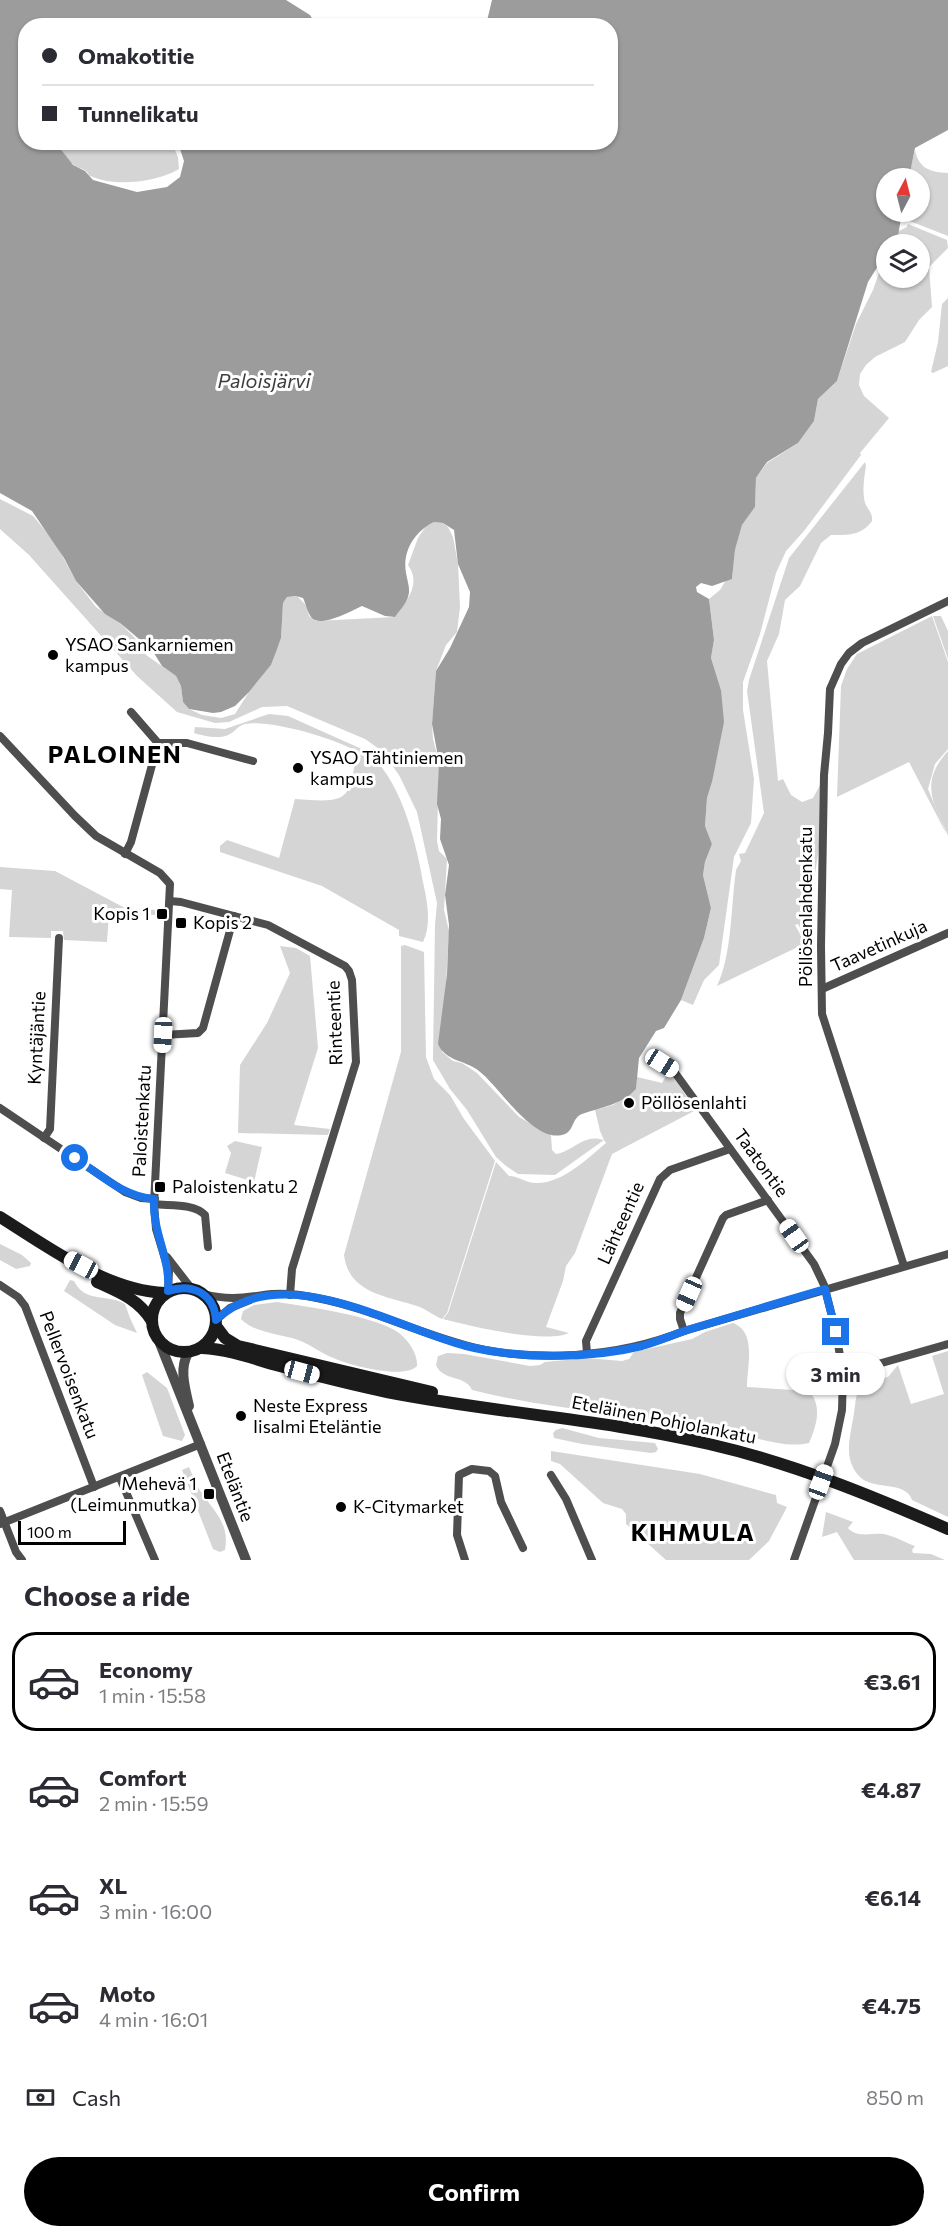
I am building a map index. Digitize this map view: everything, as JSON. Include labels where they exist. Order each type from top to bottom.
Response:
[{"type":"main road","points":[[0,1217],[94,1272],[133,1288],[167,1292],[182,1287],[204,1294],[213,1304],[216,1323],[211,1338],[202,1348],[188,1353],[173,1350],[159,1341],[153,1330],[152,1321],[156,1304],[167,1292]]},
{"type":"main road","points":[[0,1226],[80,1274],[132,1298],[140,1304],[152,1321]]},
{"type":"main road","name":"Eteläinen Pohjolankatu","points":[[216,1323],[221,1334],[230,1341],[251,1349],[488,1403],[504,1409]]},
{"type":"main road","name":"Eteläinen Pohjolankatu","points":[[202,1348],[226,1351],[386,1392],[666,1435],[709,1444],[794,1467],[948,1529]]},
{"type":"street","name":"Pöllösenlahdenkatu","points":[[904,1266],[822,1014],[824,775],[830,689],[841,664],[855,648],[948,601]]},
{"type":"street","points":[[131,712],[158,743],[187,743],[253,761]]},
{"type":"street","points":[[0,736],[96,836],[125,854],[131,842],[158,743]]},
{"type":"street","name":"Paloistenkatu","points":[[125,854],[160,873],[168,880],[170,901],[154,1202],[156,1229],[170,1278],[167,1292]]},
{"type":"street","name":"Rinteentie","points":[[170,901],[268,925],[345,966],[352,980],[356,1062],[292,1269],[290,1295]]},
{"type":"street","points":[[163,1035],[198,1033],[203,1028],[234,916]]},
{"type":"street","name":"Taavetinkuja","points":[[822,989],[948,933]]},
{"type":"street","name":"Kyntäjäntie","points":[[44,1138],[50,1129],[59,938]]},
{"type":"street","name":"Taatontie","points":[[662,1063],[673,1070],[768,1200],[814,1264],[825,1289],[836,1332],[843,1374],[842,1410],[835,1444],[794,1560]]},
{"type":"street","points":[[0,1108],[125,1192],[154,1202],[202,1211],[205,1215],[208,1247]]},
{"type":"street","name":"Lähteentie","points":[[587,1353],[586,1341],[660,1179],[670,1170],[730,1149]]},
{"type":"street","points":[[684,1331],[680,1313],[723,1218],[768,1200]]},
{"type":"street","name":"Paloistenkatu","points":[[165,1254],[190,1288]]},
{"type":"street","points":[[204,1294],[227,1299],[290,1295],[348,1305],[466,1346],[523,1354],[587,1353],[641,1346],[684,1331],[948,1254]]},
{"type":"street","name":"Pellervoisenkatu","points":[[0,1285],[18,1297],[25,1306],[94,1487]]},
{"type":"street","points":[[216,1323],[230,1308],[255,1297]]},
{"type":"street","name":"Eteläntie","points":[[159,1341],[178,1394],[194,1426],[246,1560]]},
{"type":"street","points":[[843,1374],[948,1344]]},
{"type":"street","name":"Eteläntie","points":[[188,1353],[183,1365],[183,1376],[194,1426]]},
{"type":"street","points":[[2,1523],[201,1444]]},
{"type":"street","points":[[465,1560],[458,1534],[459,1475],[472,1469],[489,1471],[495,1476],[501,1502],[523,1548]]},
{"type":"street","points":[[551,1475],[566,1499],[591,1560]]},
{"type":"street","points":[[120,1478],[155,1560]]},
{"type":"street","points":[[0,1511],[2,1523],[22,1560]]},
{"type":"shaded area","points":[[62,150],[175,150],[179,169],[148,180],[113,182],[90,176],[86,171],[71,163]]},
{"type":"shaded area","points":[[915,150],[919,161],[926,168],[911,168]]},
{"type":"shaded area","points":[[930,170],[948,173],[948,236],[912,222],[930,222]]},
{"type":"shaded area","points":[[908,224],[947,240],[948,248],[930,266],[930,234],[897,234]]},
{"type":"shaded area","points":[[930,280],[932,307],[919,320],[905,342],[875,357],[860,374],[859,385],[864,396],[889,418],[860,453],[861,455],[804,531],[786,551],[776,573],[760,634],[743,682],[743,710],[754,779],[751,823],[734,857],[719,965],[704,980],[693,1005],[681,1000],[704,938],[711,908],[703,875],[712,844],[705,826],[707,798],[712,782],[721,690],[711,658],[714,640],[709,599],[720,590],[726,580],[732,579],[735,550],[742,525],[755,507],[756,478],[767,463],[798,443],[814,421],[818,399],[837,381],[856,324],[876,281],[876,288],[930,288]]},
{"type":"shaded area","points":[[948,298],[948,366],[933,373],[931,372],[938,342],[942,304]]},
{"type":"shaded area","points":[[865,462],[864,498],[872,521],[859,532],[849,535],[831,535],[821,543],[800,586],[785,600],[779,634],[767,661],[778,781],[783,779],[791,795],[802,802],[813,798],[820,785],[819,848],[805,937],[798,924],[795,925],[804,941],[802,945],[717,986],[726,960],[736,870],[741,861],[739,854],[745,853],[764,813],[747,691],[749,680],[789,558]]},
{"type":"shaded area","points":[[0,499],[33,516],[54,541],[76,581],[96,607],[120,623],[134,637],[146,655],[176,676],[181,686],[183,702],[189,709],[202,715],[221,718],[235,714],[271,665],[281,638],[283,603],[287,597],[297,596],[307,606],[309,616],[316,621],[395,617],[408,599],[413,586],[412,572],[408,565],[418,538],[426,526],[434,522],[443,523],[448,527],[453,537],[458,564],[460,607],[457,632],[446,645],[436,671],[432,724],[439,762],[437,841],[439,851],[447,859],[444,910],[449,931],[442,1052],[453,1061],[462,1063],[477,1073],[519,1117],[551,1135],[552,1150],[556,1154],[591,1139],[604,1140],[555,1175],[518,1174],[496,1157],[433,1060],[437,903],[417,812],[399,775],[382,751],[365,739],[287,706],[262,707],[229,722],[215,723],[177,712],[137,676],[29,555],[0,529]]},
{"type":"shaded area","points":[[932,616],[948,662],[948,749],[935,764],[928,789],[947,835],[909,762],[837,797],[841,686],[847,669],[857,654]]},
{"type":"shaded area","points":[[933,616],[941,616],[948,631],[948,659]]},
{"type":"shaded area","points":[[269,714],[288,716],[364,750],[377,761],[387,775],[397,792],[411,829],[420,866],[428,912],[426,935],[423,942],[399,936],[399,930],[322,886],[220,852],[220,846],[227,840],[279,858],[295,799],[336,799],[343,796],[352,781],[356,751],[318,735],[256,723],[242,725],[222,737],[194,733],[195,727],[225,729]]},
{"type":"shaded area","points":[[948,751],[948,835],[937,812],[931,782],[939,762]]},
{"type":"shaded area","points":[[0,867],[55,871],[125,908],[156,910],[156,915],[109,913],[107,942],[64,940],[63,931],[51,931],[51,938],[9,937],[12,890],[0,889]]},
{"type":"shaded area","points":[[405,945],[424,952],[426,1057],[434,1079],[450,1095],[464,1119],[495,1161],[447,1313],[442,1319],[420,1307],[382,1296],[361,1286],[347,1268],[344,1255],[401,1052],[401,946]]},
{"type":"shaded area","points":[[280,946],[296,948],[310,956],[318,1048],[294,1125],[330,1129],[328,1135],[238,1133],[240,1065],[267,1023],[290,973]]},
{"type":"shaded area","points":[[669,1071],[696,1110],[612,1154],[575,1253],[566,1266],[563,1281],[546,1327],[569,1333],[558,1336],[526,1335],[443,1319],[448,1313],[496,1162],[509,1176],[532,1183],[546,1182],[565,1175],[606,1143],[600,1131],[595,1110],[613,1105],[636,1089],[637,1077],[662,1083]]},
{"type":"shaded area","points":[[235,1141],[262,1147],[254,1182],[225,1173],[231,1153],[227,1146]]},
{"type":"shaded area","points":[[0,1244],[22,1255],[31,1263],[30,1266],[16,1269],[0,1260]]},
{"type":"shaded area","points":[[70,1280],[74,1281],[84,1293],[125,1304],[137,1333],[115,1325],[64,1291]]},
{"type":"shaded area","points":[[277,1302],[339,1312],[384,1325],[396,1331],[408,1342],[416,1356],[417,1366],[400,1372],[375,1370],[350,1364],[298,1340],[260,1330],[246,1324],[241,1319],[243,1311],[254,1305]]},
{"type":"shaded area","points":[[733,1323],[740,1327],[748,1342],[747,1387],[809,1391],[813,1397],[817,1417],[809,1443],[792,1445],[776,1443],[717,1429],[500,1397],[472,1390],[464,1382],[444,1374],[436,1365],[438,1356],[447,1353],[530,1366],[545,1362],[586,1358],[622,1361],[629,1359],[634,1352],[692,1339]]},
{"type":"shaded area","points":[[948,1351],[948,1517],[912,1500],[903,1490],[865,1481],[854,1469],[849,1446],[856,1397],[864,1382],[888,1377],[898,1365],[911,1404],[944,1394],[932,1356]]},
{"type":"shaded area","points":[[147,1372],[167,1388],[185,1435],[182,1441],[163,1436],[142,1375]]},
{"type":"shaded area","points":[[562,1428],[599,1438],[655,1443],[658,1449],[651,1453],[554,1438],[553,1433]]},
{"type":"shaded area","points":[[551,1451],[700,1474],[776,1495],[777,1503],[787,1507],[769,1541],[749,1560],[666,1560],[626,1524],[626,1514],[622,1509],[603,1503],[560,1464],[551,1461]]},
{"type":"shaded area","points":[[189,1467],[199,1489],[223,1524],[225,1550],[220,1552],[213,1549],[182,1470]]},
{"type":"shaded area","points":[[826,1512],[853,1522],[848,1528],[855,1533],[891,1536],[915,1546],[913,1553],[931,1554],[945,1560],[854,1560],[837,1532],[822,1537]]},
{"type":"water","name":"Paloisjärvi","points":[[0,0],[286,0],[310,15],[312,18],[18,18],[18,150],[61,150],[73,165],[85,171],[93,180],[137,192],[167,187],[180,177],[184,161],[180,150],[618,150],[618,18],[488,18],[492,0],[948,0],[948,130],[915,148],[911,168],[876,168],[876,222],[900,222],[898,234],[876,234],[876,269],[868,282],[837,381],[818,399],[814,421],[798,443],[767,462],[756,478],[755,507],[742,525],[735,550],[732,579],[712,586],[701,583],[696,587],[697,592],[709,599],[714,640],[711,658],[721,690],[724,722],[707,798],[705,826],[712,844],[703,875],[711,908],[704,938],[681,1000],[664,1028],[656,1031],[639,1058],[636,1089],[618,1102],[582,1114],[565,1134],[554,1135],[530,1123],[479,1071],[451,1058],[438,1044],[447,974],[449,925],[445,895],[449,865],[440,839],[441,819],[437,804],[439,762],[432,724],[436,671],[450,648],[469,607],[470,592],[458,564],[454,530],[443,523],[434,522],[421,531],[411,543],[405,565],[409,594],[395,617],[385,616],[362,606],[335,618],[315,620],[311,617],[303,598],[287,597],[283,603],[281,638],[271,665],[235,706],[213,713],[189,709],[183,702],[181,686],[176,676],[162,666],[152,650],[120,623],[105,614],[76,581],[64,558],[32,511],[0,493]]},
{"type":"place","name":"YSAO Sankarniemen kampus","points":[[53,655]]},
{"type":"place","name":"YSAO Tähtiniemen kampus","points":[[298,768]]},
{"type":"place","name":"Kopis 1","points":[[162,914]]},
{"type":"place","name":"Kopis 2","points":[[181,923]]},
{"type":"place","name":"Pöllösenlahti","points":[[629,1103]]},
{"type":"place","name":"Paloistenkatu 2","points":[[160,1187]]},
{"type":"place","name":"Neste Express Iisalmi Eteläntie","points":[[241,1416]]},
{"type":"place","name":"Mehevä 1 (Leimunmutka)","points":[[209,1494]]},
{"type":"place","name":"K-Citymarket","points":[[341,1507]]},
{"type":"district","name":"PALOINEN","points":[[115,755]]},
{"type":"district","name":"KIHMULA","points":[[693,1533]]},
{"type":"route","points":[[75,1158],[125,1192],[141,1198],[154,1199],[156,1229],[170,1278],[168,1291],[182,1287],[204,1294],[213,1304],[216,1320],[230,1308],[255,1297],[273,1294],[306,1296],[375,1313],[466,1346],[498,1352],[571,1355],[641,1346],[825,1289],[836,1332]]}]
